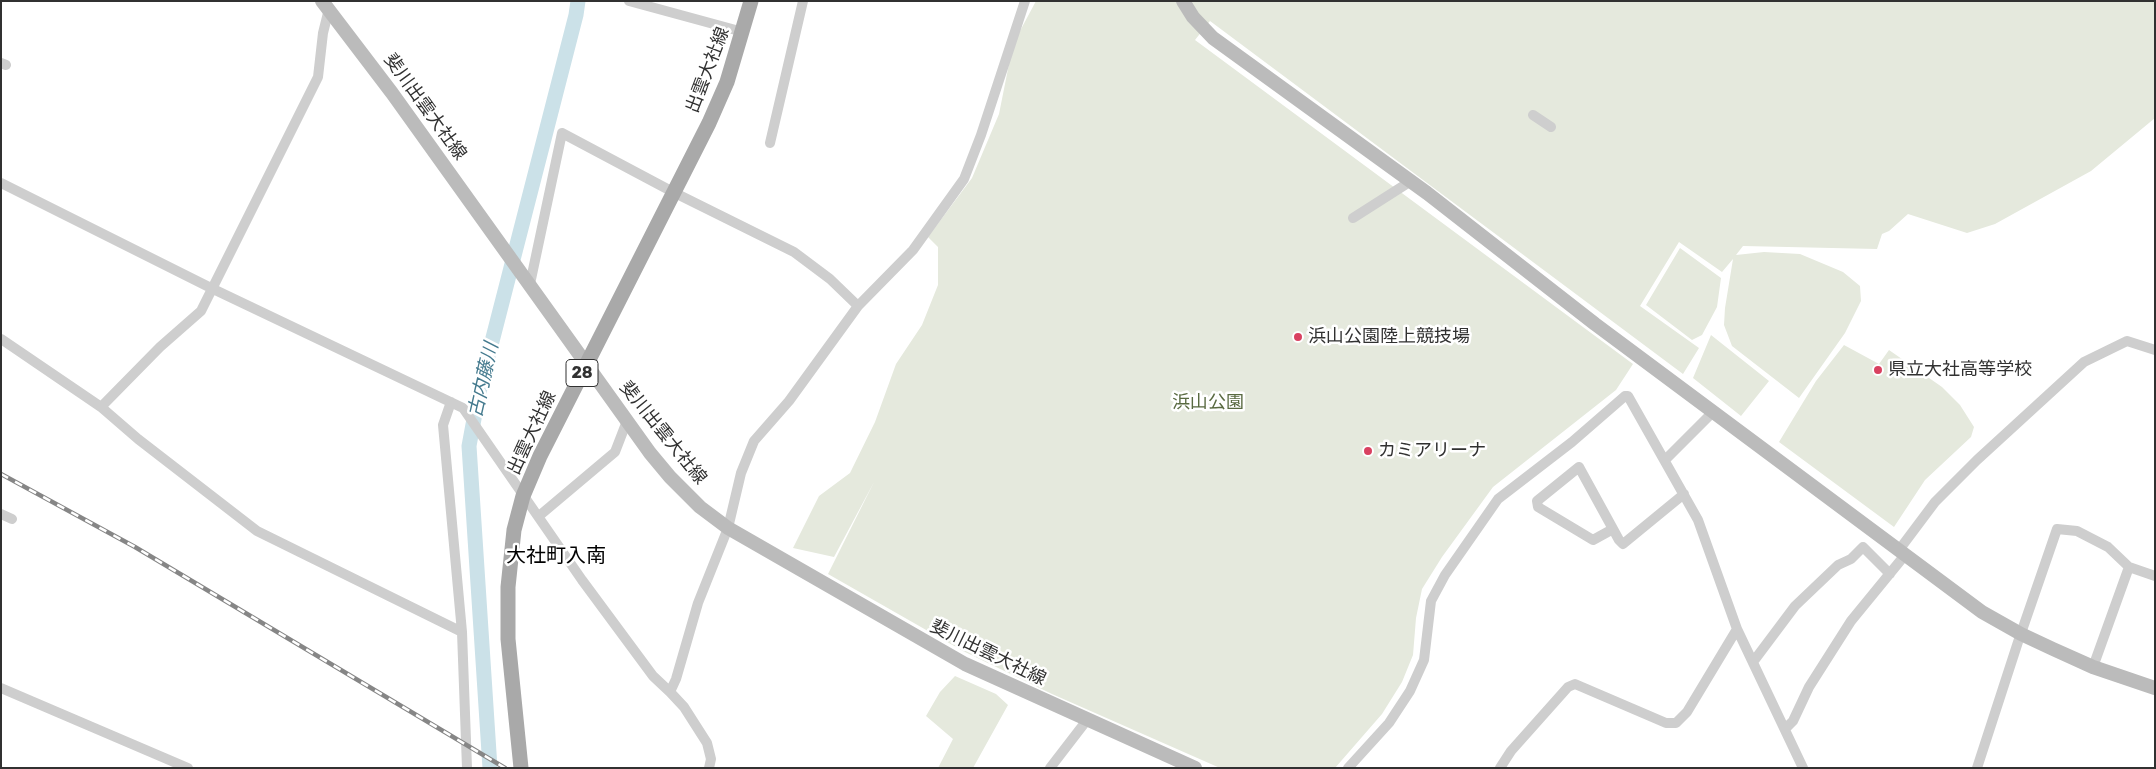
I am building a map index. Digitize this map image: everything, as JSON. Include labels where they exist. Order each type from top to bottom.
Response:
[{"type":"main road","name":"出雲大社線","points":[[521,768],[508,639],[508,587],[514,530],[524,496],[540,456],[709,123],[727,82],[751,1]]},
{"type":"street","points":[[629,1],[743,32]]},
{"type":"street","points":[[770,143],[803,1]]},
{"type":"street","points":[[670,692],[676,679],[698,603],[728,528],[741,473],[754,441],[800,386],[858,306],[913,250],[964,179],[981,135],[1025,1]]},
{"type":"street","points":[[1183,1],[1193,17],[1213,38],[1411,181],[1595,324],[1982,612],[2021,634],[2093,667],[2155,688]]},
{"type":"street","points":[[101,407],[160,347],[201,311],[318,76],[326,5]]},
{"type":"street","name":"斐川出雲大社線","points":[[326,5],[506,250],[627,421],[670,477],[700,507],[728,528],[964,664],[1195,768]]},
{"type":"street","points":[[1533,115],[1551,127]]},
{"type":"street","points":[[528,282],[562,132],[673,192],[794,252],[830,279],[858,306]]},
{"type":"street","points":[[1353,218],[1411,181]]},
{"type":"street","points":[[1,182],[211,288],[463,408],[582,580],[653,676],[684,707],[707,744],[711,759],[709,768]]},
{"type":"street","points":[[1,338],[101,407],[138,439],[258,531],[462,632]]},
{"type":"street","points":[[1785,730],[1793,721],[1809,687],[1851,621],[1890,574],[1935,502],[1977,460],[2084,362],[2127,341],[2155,350]]},
{"type":"street","points":[[1348,768],[1389,723],[1410,691],[1424,660],[1431,601],[1445,575],[1498,499],[1572,442],[1625,396],[1632,399],[1698,520],[1737,629],[1803,768]]},
{"type":"street","points":[[455,404],[443,425],[462,632],[467,768]]},
{"type":"street","points":[[1665,460],[1713,412]]},
{"type":"street","points":[[539,516],[615,452],[627,421]]},
{"type":"street","points":[[1613,529],[1592,540],[1538,506],[1537,501],[1580,467],[1623,544],[1684,494]]},
{"type":"street","points":[[1,514],[12,519]]},
{"type":"street","points":[[1977,768],[2057,529],[2077,531],[2108,547],[2129,567],[2155,576]]},
{"type":"street","points":[[1753,662],[1795,606],[1838,565],[1851,559],[1863,547],[1890,574]]},
{"type":"street","points":[[2093,667],[2129,567]]},
{"type":"street","points":[[1500,768],[1511,751],[1568,687],[1575,684],[1666,723],[1676,723],[1687,712],[1737,629]]},
{"type":"street","points":[[1,688],[188,768]]},
{"type":"street","points":[[1050,768],[1087,720]]},
{"type":"green space","name":"浜山公園","points":[[1036,1],[2155,1],[2155,118],[2091,171],[1995,224],[1967,233],[1908,214],[1889,231],[1882,234],[1877,249],[1743,246],[1736,255],[1764,252],[1800,254],[1843,272],[1860,286],[1861,301],[1845,333],[1799,398],[1732,346],[1724,325],[1733,259],[1722,272],[1679,242],[1640,306],[1699,348],[1683,374],[1210,21],[1195,40],[1633,364],[1616,390],[1493,487],[1442,557],[1422,589],[1416,618],[1413,655],[1402,682],[1382,714],[1335,768],[1220,768],[1052,694],[963,651],[828,574],[874,482],[834,557],[793,548],[819,496],[850,473],[875,422],[896,364],[922,325],[938,285],[938,247],[928,237],[972,178],[999,114],[1013,44]]},
{"type":"green space","points":[[1680,248],[1721,278],[1717,307],[1702,335],[1692,340],[1646,305]]},
{"type":"green space","points":[[1711,335],[1769,381],[1741,416],[1693,378]]},
{"type":"green space","points":[[1844,345],[1879,364],[1889,350],[1942,387],[1960,405],[1974,427],[1971,437],[1925,480],[1894,527],[1779,442],[1816,381]]},
{"type":"green space","points":[[955,676],[996,694],[1008,705],[973,768],[938,768],[953,739],[926,716],[940,692]]},
{"type":"waterway","name":"古内藤川","points":[[490,768],[469,446],[479,392],[578,1]]},
{"type":"railway","points":[[1,474],[135,547],[505,768]]},
{"type":"place","name":"浜山公園陸上競技場","points":[[1298,337]]},
{"type":"place","name":"県立大社高等学校","points":[[1878,370]]},
{"type":"place","name":"カミアリーナ","points":[[1368,451]]},
{"type":"district","name":"大社町入南","points":[[556,556]]}]
